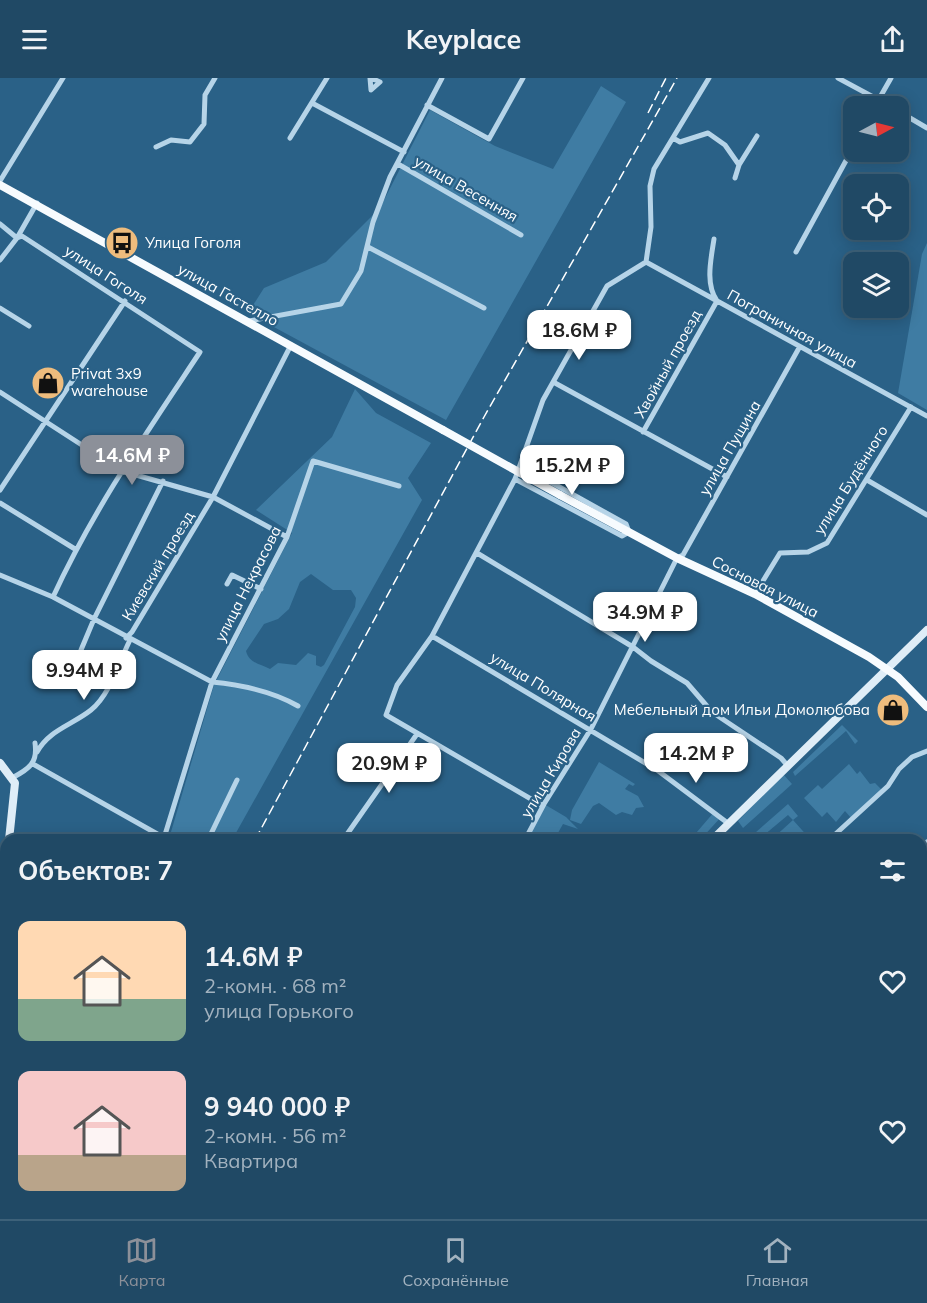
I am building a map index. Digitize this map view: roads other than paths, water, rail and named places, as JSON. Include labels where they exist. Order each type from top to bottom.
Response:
[{"type":"main road","name":"улица Гастелло","points":[[0,183],[560,495]]},
{"type":"main road","name":"Сосновая улица","points":[[560,495],[677,558],[755,594],[888,669],[927,707]]},
{"type":"main road","points":[[718,834],[927,630]]},
{"type":"main road","points":[[0,763],[15,783],[10,834]]},
{"type":"street","points":[[0,183],[63,78]]},
{"type":"street","points":[[156,147],[171,140],[190,142],[204,124],[205,95],[214,78]]},
{"type":"street","points":[[290,138],[327,78]]},
{"type":"street","points":[[249,321],[341,304],[361,271],[373,222],[390,177],[442,78]]},
{"type":"street","points":[[427,105],[489,139],[523,78]]},
{"type":"street","points":[[543,806],[386,714],[397,685],[432,636],[477,553],[515,479],[543,400],[607,286],[646,262],[651,227],[650,186],[660,156],[709,78]]},
{"type":"street","points":[[838,78],[872,96]]},
{"type":"street","points":[[881,96],[891,78]]},
{"type":"street","points":[[312,103],[404,152]]},
{"type":"street","points":[[909,117],[927,128]]},
{"type":"street","points":[[673,138],[680,142],[708,133],[725,145],[739,165]]},
{"type":"street","points":[[735,178],[739,165],[757,136]]},
{"type":"street","points":[[796,252],[845,162]]},
{"type":"street","name":"улица Весенняя","points":[[398,164],[521,235]]},
{"type":"street","points":[[0,260],[11,242],[17,238],[37,203]]},
{"type":"street","name":"улица Гоголя","points":[[0,224],[17,238],[22,236],[200,352],[122,471]]},
{"type":"street","name":"Хвойный проезд","points":[[643,432],[717,301],[712,295],[710,266],[714,239]]},
{"type":"street","points":[[368,247],[483,308]]},
{"type":"street","name":"Пограничная улица","points":[[646,262],[799,348],[927,416]]},
{"type":"street","points":[[1,485],[125,301]]},
{"type":"street","points":[[0,308],[29,326]]},
{"type":"street","name":"Киевский проезд","points":[[37,752],[51,734],[92,709],[102,698],[128,639],[213,497],[291,345]]},
{"type":"street","name":"улица Пущина","points":[[677,558],[682,555],[799,348]]},
{"type":"street","points":[[555,382],[727,477]]},
{"type":"street","points":[[0,392],[122,471],[213,497],[287,537]]},
{"type":"street","name":"улица Будённого","points":[[755,594],[780,552],[808,552],[827,543],[911,407]]},
{"type":"street","name":"улица Некрасова","points":[[167,834],[212,682],[287,537],[313,461],[399,486]]},
{"type":"street","points":[[515,479],[622,536],[629,532],[626,524],[520,465]]},
{"type":"street","points":[[53,597],[75,549],[122,471]]},
{"type":"street","points":[[867,480],[927,514]]},
{"type":"street","points":[[81,650],[94,619],[163,481]]},
{"type":"street","points":[[0,503],[75,549]]},
{"type":"street","points":[[477,553],[633,647],[687,683],[712,712],[781,758],[787,765]]},
{"type":"street","name":"улица Кирова","points":[[528,834],[591,729],[677,558]]},
{"type":"street","points":[[0,575],[53,597],[212,682],[237,684],[281,696],[298,706]]},
{"type":"street","points":[[227,584],[232,575],[261,589]]},
{"type":"street","name":"улица Полярная","points":[[432,636],[657,770],[729,824]]},
{"type":"street","points":[[347,834],[417,734]]},
{"type":"street","points":[[12,778],[30,769],[37,752],[35,743]]},
{"type":"street","points":[[836,834],[888,786],[899,769],[912,757],[927,752]]},
{"type":"street","points":[[33,764],[157,834]]},
{"type":"street","points":[[211,834],[237,780]]},
{"type":"railway","points":[[648,113],[666,78]]},
{"type":"railway","points":[[258,834],[484,417],[677,78]]},
{"type":"place","name":"Улица Гоголя","points":[[122,243]]},
{"type":"place","name":"Privat 3x9 warehouse","points":[[48,383]]},
{"type":"place","name":"Мебельный дом Ильи Домолюбова","points":[[893,710]]}]
